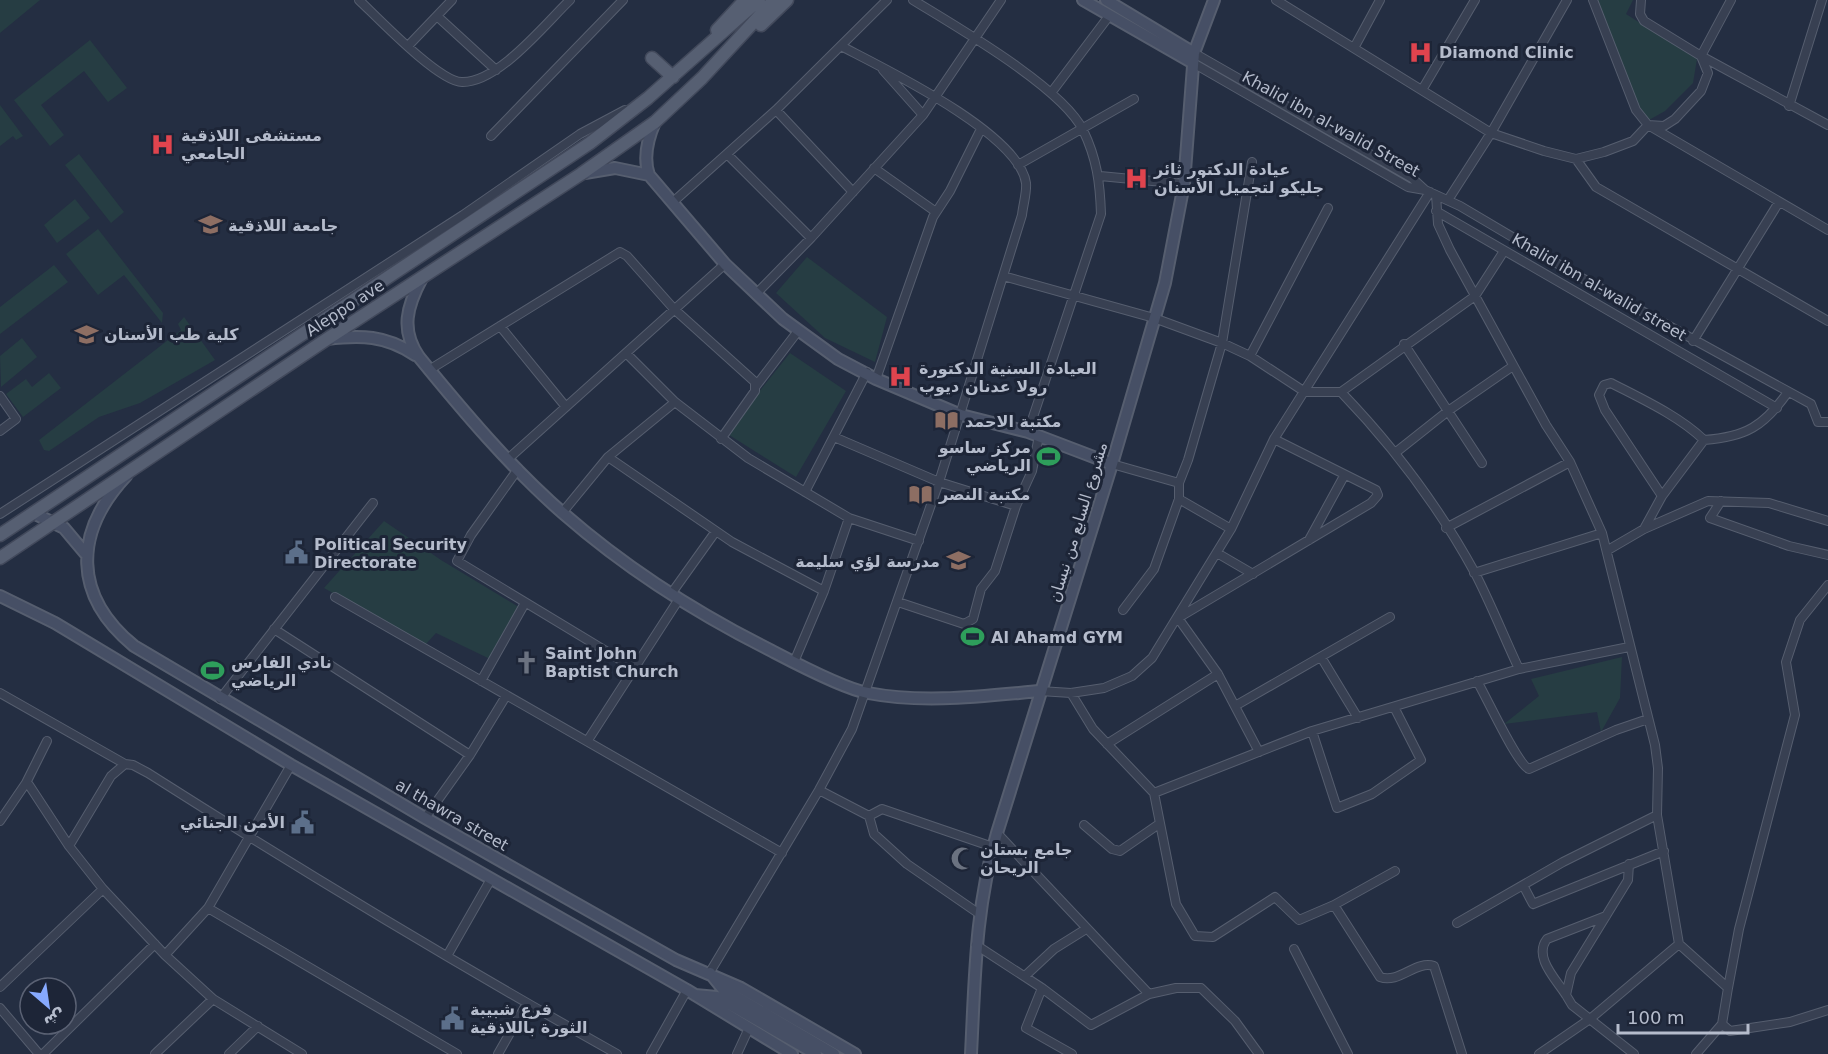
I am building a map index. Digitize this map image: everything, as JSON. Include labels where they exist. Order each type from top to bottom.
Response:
[{"type":"main road","points":[[691,61],[745,0]]},
{"type":"main road","points":[[691,61],[759,0]]},
{"type":"main road","points":[[702,78],[774,0]]},
{"type":"main road","points":[[702,78],[730,55],[787,0]]},
{"type":"main road","name":"Khalid ibn al-walid Street","points":[[1083,0],[1109,16],[1193,58]]},
{"type":"main road","points":[[1106,0],[1193,58]]},
{"type":"main road","name":"مشروع السابع من نيسان","points":[[971,1054],[978,913],[993,847],[1112,464],[1177,231],[1184,184],[1193,58],[1214,0]]},
{"type":"main road","points":[[652,58],[673,77]]},
{"type":"main road","name":"Aleppo ave","points":[[0,535],[591,143],[691,61]]},
{"type":"main road","name":"Aleppo ave","points":[[0,558],[327,339],[581,174],[655,122],[702,78]]},
{"type":"main road","points":[[655,122],[647,148],[646,167],[649,175],[725,264],[798,331],[838,358],[872,376],[961,415],[1033,434],[1112,464]]},
{"type":"main road","points":[[581,174],[615,168],[649,175]]},
{"type":"main road","points":[[422,278],[411,299],[407,317],[410,344],[429,370],[508,459],[562,513],[599,544],[675,597],[794,662],[866,693],[920,698],[1040,691]]},
{"type":"main road","points":[[327,339],[371,336],[403,346],[419,357]]},
{"type":"main road","name":"al thawra street","points":[[128,474],[104,505],[93,528],[86,553],[93,592],[111,625],[134,646],[220,699],[425,818],[676,960],[710,972],[855,1054]]},
{"type":"main road","points":[[33,513],[55,522],[72,535],[86,553]]},
{"type":"main road","points":[[0,596],[55,623],[291,765],[691,992],[792,1054]]},
{"type":"main road","points":[[187,703],[189,692],[197,684]]},
{"type":"main road","points":[[710,972],[723,989],[834,1054]]},
{"type":"main road","points":[[691,992],[717,997],[816,1054]]},
{"type":"street","points":[[359,0],[408,46],[455,81],[464,82],[496,70],[570,0]]},
{"type":"street","points":[[408,46],[451,0]]},
{"type":"street","points":[[491,136],[623,0]]},
{"type":"street","points":[[673,202],[776,110],[887,0]]},
{"type":"street","points":[[898,602],[964,624],[973,619],[981,590],[995,571],[1016,506],[1032,471],[1033,434],[1074,294],[1101,214],[1100,176],[1082,128],[1051,93],[975,38],[913,0]]},
{"type":"street","points":[[756,294],[854,192],[923,114],[1001,0]]},
{"type":"street","points":[[1276,0],[1491,132],[1576,159],[1633,141],[1648,125]]},
{"type":"street","points":[[1292,9],[1298,0]]},
{"type":"street","points":[[1354,48],[1380,0]]},
{"type":"street","points":[[1422,90],[1475,0]]},
{"type":"street","points":[[1448,200],[1491,132],[1567,0]]},
{"type":"street","points":[[1593,0],[1636,110],[1648,125],[1828,230]]},
{"type":"street","points":[[1641,0],[1640,14],[1644,21],[1701,56],[1828,125]]},
{"type":"street","points":[[1701,56],[1731,0]]},
{"type":"street","points":[[1789,105],[1822,0]]},
{"type":"street","points":[[437,16],[496,70]]},
{"type":"street","points":[[1051,93],[1109,16]]},
{"type":"street","points":[[710,972],[819,790],[852,729],[939,482],[1022,215],[1026,184],[1011,155],[981,129],[936,96],[841,46]]},
{"type":"street","points":[[1648,125],[1664,126],[1675,119],[1701,91],[1708,73],[1701,56]]},
{"type":"street","name":"Khalid ibn al-walid Street","points":[[1193,58],[1412,178],[1430,193]]},
{"type":"street","points":[[880,67],[923,114]]},
{"type":"street","points":[[0,514],[463,214],[580,134],[648,98]]},
{"type":"street","points":[[1018,165],[1134,99]]},
{"type":"street","points":[[776,110],[854,192]]},
{"type":"street","points":[[805,492],[834,437],[872,376],[936,212],[950,191],[981,129]]},
{"type":"street","points":[[727,154],[811,238]]},
{"type":"street","points":[[1576,159],[1596,187],[1828,321]]},
{"type":"street","points":[[1123,610],[1154,569],[1179,499],[1179,483],[1188,460],[1222,343],[1252,162]]},
{"type":"street","points":[[874,168],[936,212]]},
{"type":"street","points":[[1100,176],[1184,184]]},
{"type":"street","points":[[1430,193],[1441,232],[1513,366],[1570,462],[1602,533],[1608,550],[1658,768],[1658,815],[1679,944],[1728,988]]},
{"type":"street","points":[[1040,691],[1071,693],[1104,688],[1132,676],[1152,658],[1231,529],[1274,439],[1430,193]]},
{"type":"street","name":"Khalid ibn al-walid street","points":[[1430,193],[1448,200],[1693,341],[1779,202]]},
{"type":"street","points":[[1250,356],[1328,208]]},
{"type":"street","points":[[1436,211],[1777,408]]},
{"type":"street","points":[[1003,276],[1154,318],[1222,343],[1250,356],[1305,392],[1341,392],[1404,344],[1475,296],[1504,251]]},
{"type":"street","points":[[429,370],[620,252],[627,256],[674,309],[752,379],[756,386]]},
{"type":"street","points":[[508,459],[725,264]]},
{"type":"street","points":[[500,326],[566,407]]},
{"type":"street","points":[[721,439],[756,386],[798,331]]},
{"type":"street","points":[[1693,341],[1811,404],[1818,422],[1828,422]]},
{"type":"street","points":[[1404,344],[1482,463]]},
{"type":"street","points":[[626,353],[675,402],[721,439],[849,518],[919,541]]},
{"type":"street","points":[[1395,453],[1448,411],[1513,366]]},
{"type":"street","points":[[1662,496],[1605,410],[1599,395],[1601,388],[1611,383],[1693,429],[1704,440]]},
{"type":"street","points":[[1341,392],[1395,453],[1446,528],[1474,573],[1519,669]]},
{"type":"street","points":[[1644,529],[1662,496],[1704,440],[1732,438],[1761,423],[1777,408],[1788,392]]},
{"type":"street","points":[[0,396],[16,418],[0,431]]},
{"type":"street","points":[[562,513],[608,457],[675,402]]},
{"type":"street","points":[[834,437],[939,482],[1016,506]]},
{"type":"street","points":[[1178,618],[1376,500],[1378,495],[1376,490],[1274,439]]},
{"type":"street","points":[[608,457],[716,531],[824,591]]},
{"type":"street","points":[[1446,528],[1570,462]]},
{"type":"street","points":[[1112,464],[1179,483]]},
{"type":"street","points":[[518,469],[471,535],[457,561],[634,668]]},
{"type":"street","points":[[1309,540],[1344,476]]},
{"type":"street","points":[[1179,499],[1231,529]]},
{"type":"street","points":[[1608,550],[1644,529],[1708,501],[1769,503],[1828,521]]},
{"type":"street","points":[[1721,501],[1710,518],[1778,543],[1828,555]]},
{"type":"street","points":[[220,699],[373,503]]},
{"type":"street","points":[[794,662],[824,591],[849,518]]},
{"type":"street","points":[[588,741],[716,531]]},
{"type":"street","points":[[1474,573],[1602,533]]},
{"type":"street","points":[[1217,553],[1253,574]]},
{"type":"street","points":[[1696,1054],[1722,1024],[1740,929],[1794,715],[1786,663],[1800,620],[1828,585]]},
{"type":"street","points":[[335,597],[782,853]]},
{"type":"street","points":[[481,681],[525,603]]},
{"type":"street","points":[[1235,706],[1390,617]]},
{"type":"street","points":[[1178,618],[1218,674],[1259,752]]},
{"type":"street","points":[[274,629],[470,755]]},
{"type":"street","points":[[1154,793],[1312,731],[1519,669],[1629,647]]},
{"type":"street","points":[[1321,657],[1358,717]]},
{"type":"street","points":[[1107,744],[1218,674]]},
{"type":"street","points":[[1478,681],[1509,737],[1515,755],[1524,767],[1529,769],[1616,730],[1648,719]]},
{"type":"street","points":[[0,693],[125,764],[133,765],[148,773],[250,838],[617,1054]]},
{"type":"street","points":[[1071,693],[1094,729],[1154,793],[1176,904],[1195,936],[1214,937],[1275,897],[1299,920],[1334,905],[1395,871]]},
{"type":"street","points":[[425,818],[470,755],[506,696]]},
{"type":"street","points":[[1312,731],[1337,808],[1372,794],[1421,760],[1394,707]]},
{"type":"street","points":[[0,821],[26,783],[47,741]]},
{"type":"street","points":[[69,846],[111,776],[125,764]]},
{"type":"street","points":[[165,954],[208,908],[291,765]]},
{"type":"street","points":[[26,783],[69,846],[154,944],[213,999],[303,1054]]},
{"type":"street","points":[[819,790],[869,816],[874,834],[907,864],[978,913]]},
{"type":"street","points":[[869,816],[882,809],[993,847]]},
{"type":"street","points":[[1457,923],[1563,861],[1658,815]]},
{"type":"street","points":[[1084,825],[1112,849],[1120,851],[1159,824]]},
{"type":"street","points":[[997,833],[1149,994]]},
{"type":"street","points":[[1522,885],[1533,904],[1664,851]]},
{"type":"street","points":[[1566,995],[1571,973],[1628,880],[1629,864]]},
{"type":"street","points":[[447,956],[491,879]]},
{"type":"street","points":[[0,987],[104,889]]},
{"type":"street","points":[[1334,905],[1380,977],[1393,978],[1426,964],[1434,966],[1462,1054]]},
{"type":"street","points":[[208,908],[457,1054]]},
{"type":"street","points":[[1606,916],[1547,939],[1542,946],[1541,954],[1572,1005],[1634,1054]]},
{"type":"street","points":[[1025,976],[1054,950],[1086,929]]},
{"type":"street","points":[[0,1008],[41,1054],[154,944]]},
{"type":"street","points":[[1539,1054],[1590,1020],[1679,944]]},
{"type":"street","points":[[976,945],[1025,976],[1091,1025],[1149,994],[1176,988],[1201,988],[1235,1021],[1259,1054]]},
{"type":"street","points":[[1294,949],[1348,1054]]},
{"type":"street","points":[[1042,988],[1026,1028],[1072,1054]]},
{"type":"street","points":[[651,1054],[691,992]]},
{"type":"street","points":[[155,1054],[213,999]]},
{"type":"street","points":[[498,1054],[527,1003]]},
{"type":"street","points":[[1722,1024],[1730,1031],[1790,1022],[1828,1010]]},
{"type":"street","points":[[229,1054],[258,1026]]},
{"type":"street","points":[[737,1054],[749,1028]]},
{"type":"green space","points":[[0,0],[40,0],[0,33]]},
{"type":"green space","points":[[1596,0],[1633,0],[1626,14],[1697,59],[1693,83],[1665,111],[1649,120],[1638,111]]},
{"type":"green space","points":[[90,40],[127,88],[108,102],[84,71],[41,105],[64,135],[50,146],[14,100]]},
{"type":"green space","points":[[0,105],[23,136],[16,140],[13,136],[0,146]]},
{"type":"green space","points":[[79,154],[124,212],[111,223],[65,165]]},
{"type":"green space","points":[[75,199],[90,218],[57,243],[44,225]]},
{"type":"green space","points":[[98,229],[163,313],[162,323],[124,275],[98,295],[66,254]]},
{"type":"green space","points":[[807,257],[887,317],[875,362],[825,338],[776,293]]},
{"type":"green space","points":[[54,265],[68,282],[0,334],[0,307]]},
{"type":"green space","points":[[184,317],[215,360],[140,403],[99,417],[49,451],[44,450],[39,440],[181,330],[178,324]]},
{"type":"green space","points":[[22,338],[37,357],[1,387],[0,356]]},
{"type":"green space","points":[[790,353],[846,391],[796,477],[726,433]]},
{"type":"green space","points":[[49,373],[61,388],[23,417],[6,394],[26,379],[32,387]]},
{"type":"green space","points":[[384,521],[441,560],[522,609],[490,659],[436,633],[425,645],[324,588]]},
{"type":"green space","points":[[1622,657],[1620,698],[1601,732],[1597,712],[1504,724],[1539,696],[1531,679]]},
{"type":"place","name":"Diamond Clinic","points":[[1421,52]]},
{"type":"place","name":"مستشفى اللاذقية الجامعي","points":[[163,144]]},
{"type":"place","name":"عيادة الدكتور ثائر جليكو لتجميل الأسنان","points":[[1136,178]]},
{"type":"place","name":"جامعة اللاذقية","points":[[210,225]]},
{"type":"place","name":"كلية طب الأسنان","points":[[86,334]]},
{"type":"place","name":"العيادة السنية الدكتورة رولا عدنان ديوب","points":[[901,377]]},
{"type":"place","name":"مكتبة الاحمد","points":[[947,421]]},
{"type":"place","name":"مركز ساسو الرياضي","points":[[1049,456]]},
{"type":"place","name":"مكتبة النصر","points":[[921,494]]},
{"type":"place","name":"Political Security Directorate","points":[[296,553]]},
{"type":"place","name":"مدرسة لؤي سليمة","points":[[958,561]]},
{"type":"place","name":"Al Ahamd GYM","points":[[973,637]]},
{"type":"place","name":"Saint John Baptist Church","points":[[527,662]]},
{"type":"place","name":"نادي الفارس الرياضي","points":[[213,671]]},
{"type":"place","name":"الأمن الجنائي","points":[[303,822]]},
{"type":"place","name":"جامع بستان الريحان","points":[[962,858]]},
{"type":"place","name":"فرع شبيبة الثورة باللاذقية","points":[[452,1018]]}]
